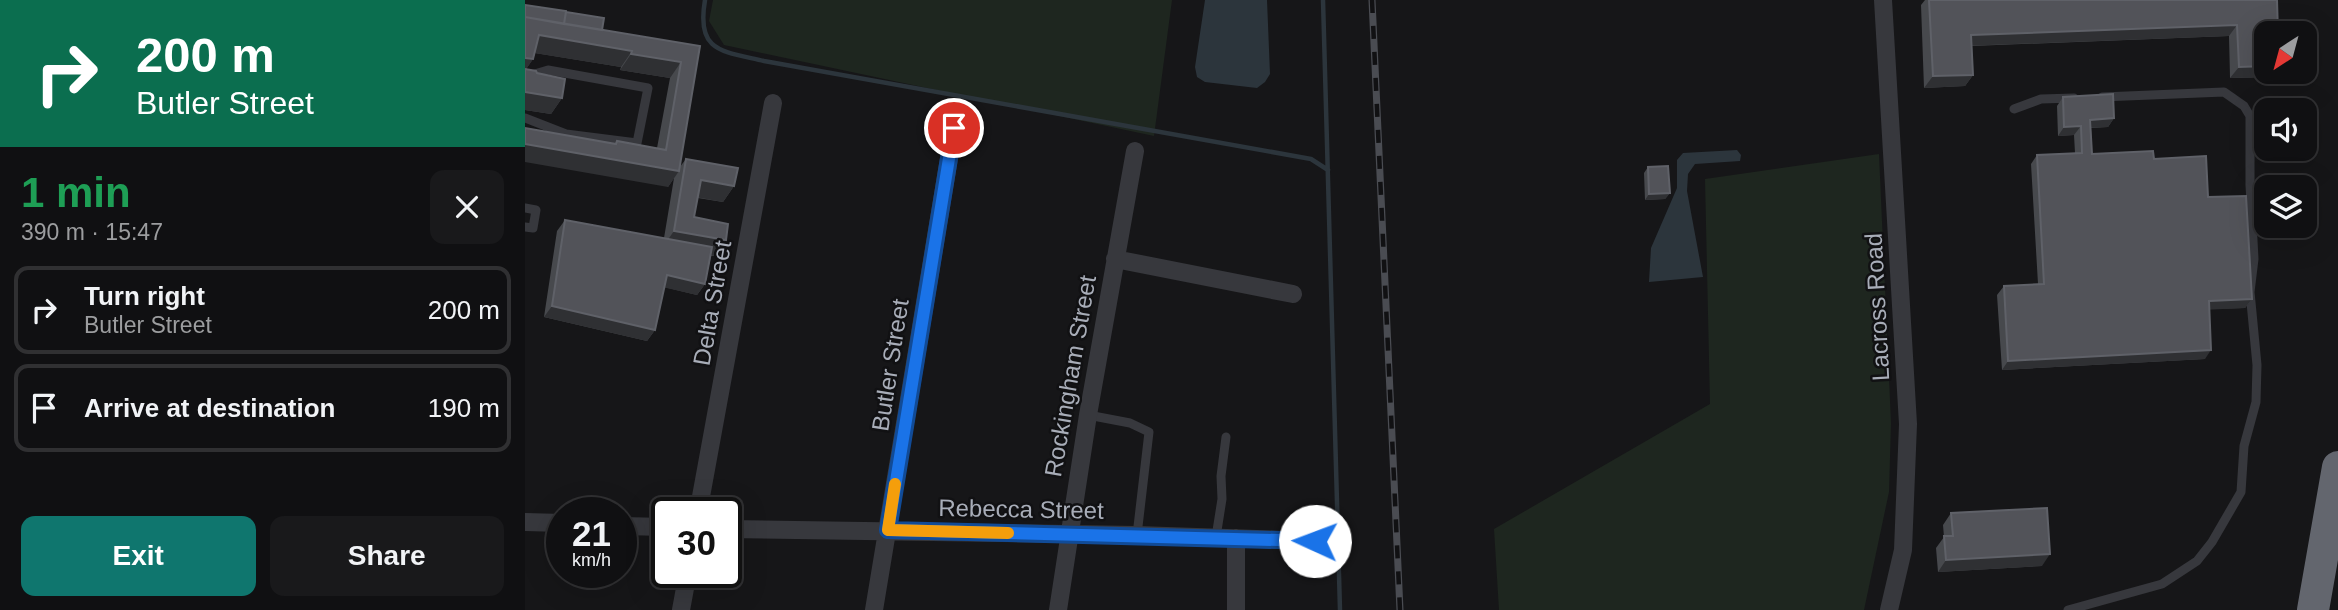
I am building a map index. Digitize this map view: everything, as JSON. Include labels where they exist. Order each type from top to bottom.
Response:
[{"type":"highway","points":[[2313,610],[2338,467]]},
{"type":"street","name":"Lacross Road","points":[[1883,0],[1909,424],[1903,550],[1889,610]]},
{"type":"street","name":"Delta Street","points":[[701,497],[773,103]]},
{"type":"street","name":"Butler Street","points":[[874,610],[954,128]]},
{"type":"street","name":"Rockingham Street","points":[[1058,610],[1135,152]]},
{"type":"street","points":[[1115,259],[1293,294]]},
{"type":"street","points":[[525,522],[546,523]]},
{"type":"street","name":"Rebecca Street","points":[[742,529],[1137,535],[1315,541]]},
{"type":"street","points":[[1236,538],[1236,610]]},
{"type":"street","points":[[681,610],[685,588]]},
{"type":"lane","points":[[525,77],[548,70],[648,88],[637,143],[566,134],[525,118]]},
{"type":"lane","points":[[2069,610],[2162,584],[2196,561],[2212,542],[2241,492],[2244,446],[2256,402],[2257,377],[2250,292],[2254,259],[2250,116],[2244,106],[2224,92],[2092,97]]},
{"type":"lane","points":[[2014,109],[2041,99],[2080,98]]},
{"type":"lane","points":[[525,208],[536,210],[533,228],[525,227]]},
{"type":"lane","points":[[1089,415],[1131,423],[1149,432],[1137,535]]},
{"type":"lane","points":[[1216,537],[1223,499],[1221,476],[1226,437]]},
{"type":"shaded area","points":[[713,0],[1172,0],[1154,136],[724,45],[709,21]]},
{"type":"shaded area","points":[[1205,0],[1267,0],[1270,74],[1257,88],[1205,82],[1197,77],[1195,67]]},
{"type":"shaded area","points":[[1737,150],[1741,155],[1740,161],[1695,164],[1688,174],[1687,191],[1703,277],[1649,282],[1651,248],[1677,188],[1677,160],[1683,153]]},
{"type":"shaded area","points":[[1879,154],[1891,423],[1889,492],[1864,610],[1499,610],[1494,529],[1710,404],[1705,179]]},
{"type":"building","points":[[1929,0],[2277,0],[2278,21],[2254,21],[2254,66],[2239,67],[2237,25],[1971,35],[1973,75],[1933,76]]},
{"type":"building","points":[[525,5],[566,11],[564,24],[525,17]]},
{"type":"building","points":[[566,12],[604,18],[602,30],[564,24]]},
{"type":"building","points":[[525,17],[700,46],[679,171],[525,144],[525,128],[666,150],[681,62],[539,35],[533,59],[525,58]]},
{"type":"building","points":[[525,69],[565,79],[562,98],[525,92]]},
{"type":"building","points":[[2113,94],[2114,118],[2090,120],[2092,154],[2153,151],[2154,159],[2206,156],[2208,197],[2246,196],[2252,299],[2209,301],[2211,350],[2008,361],[2004,286],[2044,284],[2037,155],[2082,153],[2081,126],[2064,127],[2063,97]]},
{"type":"building","points":[[686,159],[738,168],[734,186],[701,180],[694,217],[728,224],[726,240],[674,231]]},
{"type":"building","points":[[1668,166],[1670,193],[1649,194],[1648,167]]},
{"type":"building","points":[[565,220],[712,247],[705,284],[667,275],[655,330],[552,306]]},
{"type":"building","points":[[2047,508],[2050,554],[1946,560],[1944,536],[1953,536],[1951,513]]},
{"type":"waterway","points":[[705,0],[703,17],[708,40],[735,55],[1311,159],[1328,170]]},
{"type":"waterway","points":[[1323,0],[1340,610]]},
{"type":"railway","points":[[1372,0],[1400,610]]},
{"type":"slow traffic","points":[[895,484],[888,530],[1008,533]]},
{"type":"route","points":[[954,128],[888,530],[1315,541]]}]
